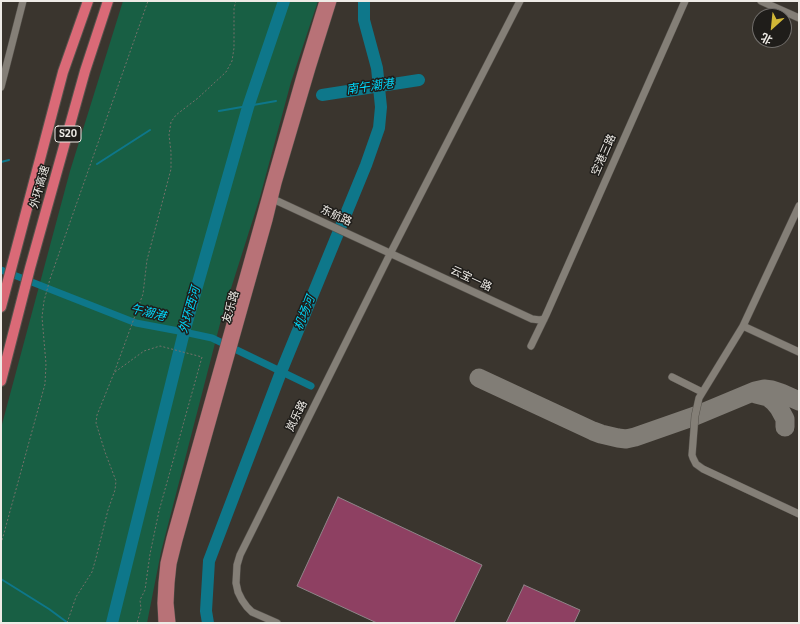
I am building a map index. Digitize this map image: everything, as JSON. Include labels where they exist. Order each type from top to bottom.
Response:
[{"type":"highway","name":"外环高速","points":[[1,307],[63,72],[88,1]]},
{"type":"highway","name":"外环高速","points":[[1,381],[30,268],[85,71],[108,1]]},
{"type":"main road","name":"友乐路","points":[[163,623],[163,583],[165,563],[171,538],[225,358],[270,198],[304,66],[324,1]]},
{"type":"main road","name":"友乐路","points":[[270,198],[332,1]]},
{"type":"main road","name":"友乐路","points":[[171,623],[169,603],[172,564],[225,358]]},
{"type":"street","points":[[1,87],[23,1]]},
{"type":"street","name":"岚乐路","points":[[277,623],[252,612],[242,600],[236,583],[237,565],[240,555],[390,254],[520,1]]},
{"type":"street","name":"空港三路","points":[[531,346],[685,1]]},
{"type":"street","points":[[761,1],[799,18]]},
{"type":"street","points":[[270,198],[288,205]]},
{"type":"street","name":"东航路","points":[[270,198],[390,254]]},
{"type":"street","points":[[799,206],[743,326],[699,398],[696,407],[692,443],[693,458],[696,464],[703,469],[799,514]]},
{"type":"street","name":"云宝一路","points":[[390,254],[532,319],[544,319]]},
{"type":"street","points":[[743,326],[799,352]]},
{"type":"street","points":[[672,377],[702,392]]},
{"type":"path","points":[[1,544],[45,384],[46,364],[42,317],[44,301],[50,279],[148,1]]},
{"type":"path","points":[[68,623],[76,597],[92,572],[108,510],[115,490],[116,481],[98,430],[96,423],[97,415],[143,294],[147,260],[171,169],[169,135],[171,122],[226,72],[232,61],[234,48],[234,8],[236,1]]},
{"type":"path","points":[[114,373],[144,351],[160,346],[202,357],[159,511],[150,554],[145,590],[140,600],[141,609],[137,623]]},
{"type":"green space","points":[[123,1],[318,1],[291,82],[260,197],[221,320],[161,552],[147,623],[1,623],[1,428],[70,171]]},
{"type":"building","points":[[338,497],[482,565],[454,623],[377,623],[297,586]]},
{"type":"building","points":[[524,585],[580,610],[574,623],[506,623]]},
{"type":"waterway","name":"外环西河","points":[[112,623],[184,332],[248,107],[284,1]]},
{"type":"waterway","name":"机场河","points":[[208,623],[206,611],[209,561],[281,372],[366,165],[379,128],[381,107],[377,68],[364,20],[364,1]]},
{"type":"waterway","name":"南午潮港","points":[[322,95],[419,80]]},
{"type":"waterway","name":"南午潮港","points":[[219,111],[276,101]]},
{"type":"waterway","name":"南午潮港","points":[[97,164],[150,130]]},
{"type":"waterway","name":"南午潮港","points":[[1,162],[9,160]]},
{"type":"waterway","name":"午潮港","points":[[1,270],[136,323],[212,338],[311,386]]},
{"type":"waterway","points":[[1,579],[49,609],[68,623]]},
{"type":"taxiway","points":[[479,378],[593,431],[626,439],[695,416],[755,391],[764,389],[781,393],[799,401]]},
{"type":"taxiway","points":[[756,394],[768,397],[774,402],[785,419],[785,427]]}]
